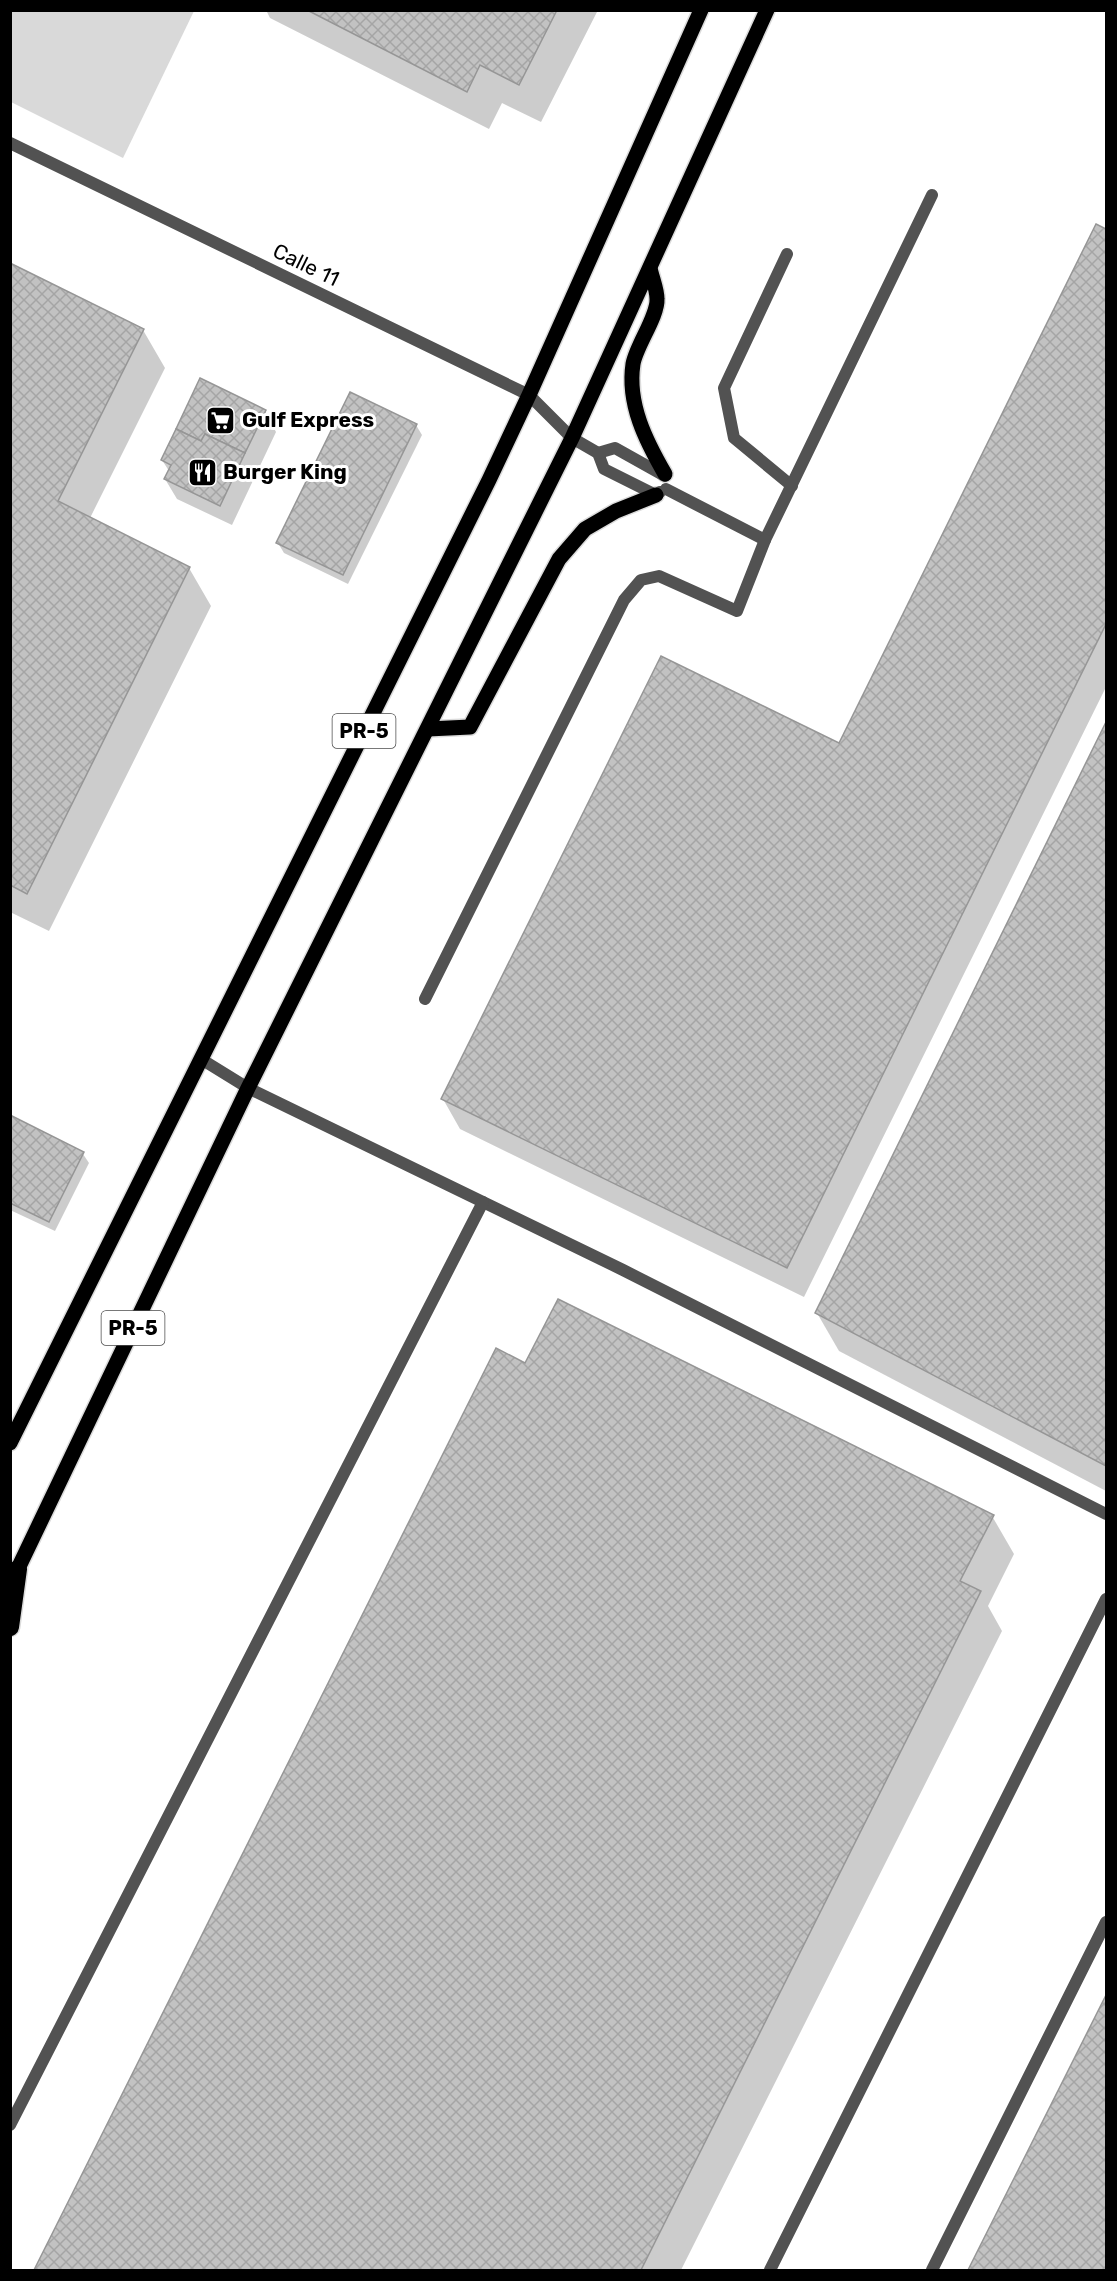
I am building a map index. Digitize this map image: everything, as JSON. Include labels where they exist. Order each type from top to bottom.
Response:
[{"type":"highway","points":[[10,1627],[14,1577]]},
{"type":"main road","name":"PR-5","points":[[10,1443],[529,395],[701,10]]},
{"type":"main road","name":"PR-5","points":[[14,1577],[248,1088],[572,438],[767,10]]},
{"type":"main road","points":[[428,729],[470,727],[559,559],[585,530],[662,486],[638,421],[634,389],[633,364],[658,301],[650,268]]},
{"type":"street","name":"Calle 11","points":[[10,143],[529,395],[572,438],[598,453]]},
{"type":"street","points":[[424,999],[624,600],[641,580],[659,576],[737,611],[765,540],[932,195]]},
{"type":"street","points":[[787,254],[724,388],[734,438],[792,486]]},
{"type":"street","points":[[662,486],[603,469],[598,453],[615,448],[662,486],[765,540]]},
{"type":"street","points":[[201,1059],[248,1088],[623,1270],[1107,1514]]},
{"type":"street","points":[[10,2125],[483,1202]]},
{"type":"street","points":[[770,2271],[1107,1599]]},
{"type":"street","points":[[932,2271],[1107,1922]]},
{"type":"shaded area","points":[[10,11],[194,11],[123,158],[11,102]]},
{"type":"building","points":[[307,10],[557,10],[519,85],[480,65],[467,92]]},
{"type":"building","points":[[1096,224],[1106,229],[1106,624],[787,1268],[441,1099],[661,656],[839,743]]},
{"type":"building","points":[[10,263],[144,329],[58,501],[190,567],[27,894],[10,885]]},
{"type":"building","name":"Gulf Express","points":[[200,378],[266,410],[245,453],[205,434],[201,441],[176,429]]},
{"type":"building","points":[[350,392],[417,424],[343,575],[276,543]]},
{"type":"building","name":"Burger King","points":[[176,429],[201,441],[205,434],[245,453],[220,506],[164,479],[171,465],[161,460]]},
{"type":"building","points":[[1106,722],[1106,1466],[815,1313]]},
{"type":"building","points":[[10,1115],[84,1152],[49,1222],[10,1203]]},
{"type":"building","points":[[558,1299],[994,1515],[960,1581],[981,1591],[641,2270],[34,2270],[496,1348],[525,1363]]},
{"type":"building","points":[[1106,1995],[1106,2270],[968,2270]]},
{"type":"place","name":"Gulf Express","points":[[221,420]]},
{"type":"place","name":"Burger King","points":[[202,472]]}]
